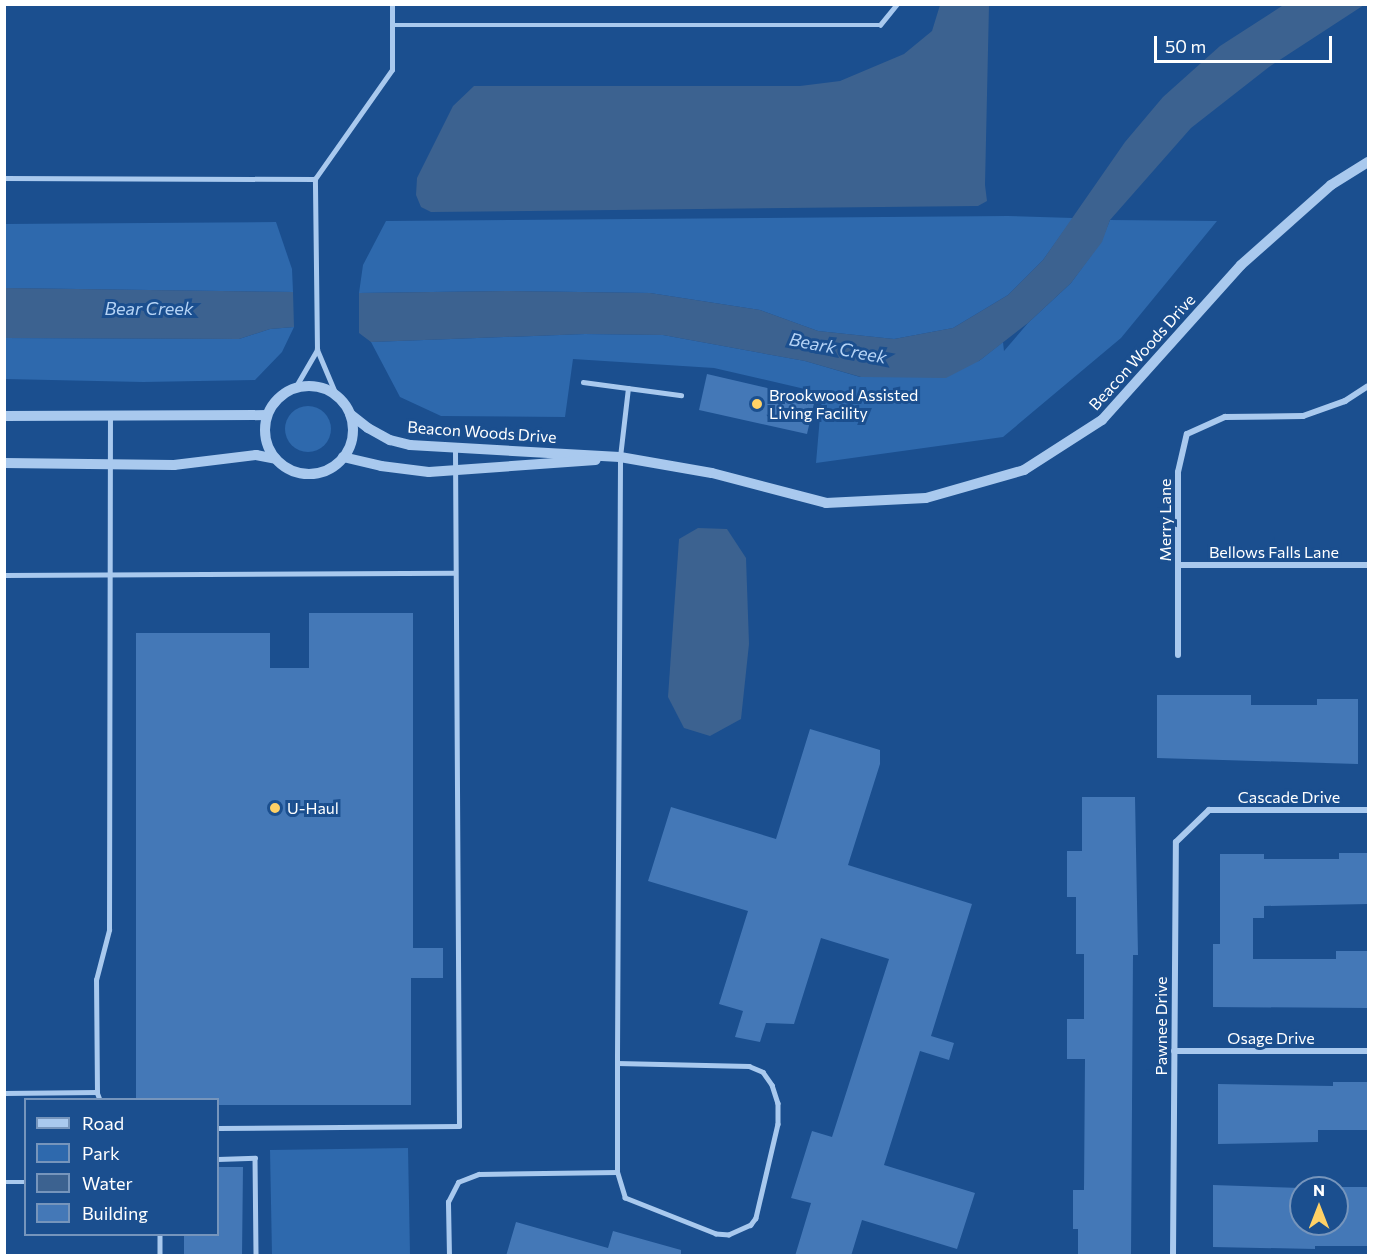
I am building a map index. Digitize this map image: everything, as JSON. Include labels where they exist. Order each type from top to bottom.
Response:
[{"type":"street","name":"Beacon Woods Drive","points":[[336,395],[350,414],[368,428],[390,440],[410,445],[620,457],[712,473],[826,503],[926,498],[1024,470],[1102,420],[1241,265],[1331,185],[1368,162]]},
{"type":"street","name":"Merry Lane","points":[[1178,655],[1178,472],[1187,434],[1225,417],[1303,416],[1345,401],[1368,386]]},
{"type":"street","points":[[276,459],[267,442],[264,429],[273,404],[295,388],[317,387],[336,395]]},
{"type":"street","points":[[4,463],[206,463],[256,456],[276,459],[294,471],[307,474],[333,467],[344,457],[353,432],[350,414]]},
{"type":"street","points":[[4,416],[267,416]]},
{"type":"street","name":"Beacon Woods Drive","points":[[344,457],[381,466],[429,472],[620,457]]},
{"type":"street","name":"Bellows Falls Lane","points":[[1179,565],[1368,566]]},
{"type":"street","name":"Cascade Drive","points":[[1209,810],[1368,810]]},
{"type":"street","name":"Pawnee Drive","points":[[1173,1256],[1176,842],[1209,810]]},
{"type":"street","name":"Osage Drive","points":[[1174,1051],[1368,1051]]},
{"type":"lane","points":[[336,395],[317,350],[315,179],[392,70],[392,4]]},
{"type":"lane","points":[[392,25],[880,25],[897,4]]},
{"type":"lane","points":[[4,178],[315,179]]},
{"type":"lane","points":[[295,388],[317,350]]},
{"type":"lane","points":[[583,382],[681,395]]},
{"type":"lane","points":[[617,1063],[749,1066],[763,1072],[772,1085],[778,1103],[778,1124],[756,1218],[741,1231],[729,1235],[716,1234],[626,1198],[617,1172],[617,1063],[620,457],[628,388]]},
{"type":"lane","points":[[99,1098],[97,1092],[96,980],[109,930],[110,416]]},
{"type":"lane","points":[[219,1128],[459,1126],[455,447]]},
{"type":"lane","points":[[4,575],[455,573]]},
{"type":"lane","points":[[4,1093],[97,1092]]},
{"type":"lane","points":[[219,1159],[255,1158],[256,1256]]},
{"type":"lane","points":[[449,1256],[448,1202],[459,1182],[479,1174],[617,1172]]},
{"type":"lane","points":[[4,1182],[24,1182]]},
{"type":"lane","points":[[160,1236],[160,1256]]},
{"type":"green space","points":[[1008,216],[1073,218],[1043,260],[1008,295],[953,328],[894,339],[818,331],[760,310],[650,293],[505,291],[359,293],[363,265],[386,221]]},
{"type":"green space","points":[[1110,220],[1217,221],[1121,338],[1003,437],[816,463],[822,393],[714,368],[573,359],[565,417],[441,416],[400,397],[371,342],[585,334],[663,335],[805,361],[860,377],[979,361],[1003,342],[1004,351],[1028,323],[1071,283],[1101,242]]},
{"type":"green space","points":[[276,222],[292,269],[293,292],[5,288],[5,224]]},
{"type":"green space","points":[[294,327],[282,352],[255,380],[143,382],[5,379],[5,338],[239,339],[270,329]]},
{"type":"green space","points":[[308,406],[324,413],[331,429],[324,445],[308,452],[292,445],[285,429],[292,413]]},
{"type":"green space","points":[[408,1148],[410,1255],[272,1255],[270,1150]]},
{"type":"water","name":"Beark Creek","points":[[1285,4],[1364,5],[1269,67],[1191,128],[1110,220],[1102,242],[1071,283],[1028,323],[979,361],[946,378],[861,377],[805,361],[663,335],[585,334],[371,342],[359,333],[359,293],[506,291],[650,293],[760,310],[818,331],[894,339],[953,328],[1008,295],[1043,260],[1125,142],[1163,97],[1220,46]]},
{"type":"water","points":[[940,5],[989,5],[985,185],[987,201],[978,206],[431,212],[421,207],[416,195],[417,178],[453,106],[474,86],[800,86],[840,81],[904,54],[932,31]]},
{"type":"water","name":"Bear Creek","points":[[5,288],[293,292],[294,327],[270,329],[239,339],[5,338]]},
{"type":"water","points":[[698,528],[727,529],[746,558],[749,644],[741,719],[710,736],[684,728],[668,697],[679,539]]},
{"type":"building","name":"Brookwood Assisted Living Facility","points":[[707,374],[815,399],[807,434],[699,410]]},
{"type":"building","name":"U-Haul","points":[[309,613],[413,613],[413,948],[443,948],[443,978],[411,978],[411,1105],[219,1105],[219,1098],[136,1098],[136,633],[270,633],[270,668],[309,668]]},
{"type":"building","points":[[1157,695],[1251,695],[1251,705],[1317,705],[1317,699],[1358,699],[1358,764],[1157,758]]},
{"type":"building","points":[[810,729],[880,750],[880,764],[848,865],[972,904],[931,1036],[954,1043],[949,1060],[920,1051],[884,1165],[975,1193],[957,1249],[862,1220],[851,1256],[795,1256],[811,1203],[791,1198],[812,1131],[832,1137],[889,959],[821,938],[794,1024],[766,1023],[760,1042],[735,1037],[743,1011],[719,1004],[748,911],[648,881],[671,807],[776,839]]},
{"type":"building","points":[[1082,797],[1135,797],[1138,955],[1133,955],[1131,1256],[1078,1256],[1078,1229],[1073,1229],[1073,1190],[1084,1190],[1085,1059],[1067,1059],[1067,1019],[1084,1019],[1084,954],[1076,954],[1076,897],[1067,897],[1067,851],[1082,851]]},
{"type":"building","points":[[1339,853],[1368,853],[1368,904],[1264,906],[1264,918],[1253,918],[1253,959],[1336,959],[1336,951],[1368,951],[1368,1008],[1213,1007],[1213,944],[1220,944],[1220,854],[1264,854],[1264,859],[1339,859]]},
{"type":"building","points":[[1333,1082],[1368,1082],[1368,1130],[1318,1130],[1318,1142],[1218,1144],[1218,1084],[1333,1086]]},
{"type":"building","points":[[219,1167],[243,1167],[242,1256],[184,1256],[184,1236],[219,1236]]},
{"type":"building","points":[[1213,1185],[1289,1188],[1289,1236],[1349,1236],[1349,1187],[1368,1187],[1368,1246],[1315,1246],[1315,1249],[1213,1247]]},
{"type":"building","points":[[516,1222],[608,1248],[613,1231],[681,1250],[681,1256],[506,1256]]},
{"type":"place","name":"Brookwood Assisted Living Facility","points":[[757,404]]},
{"type":"place","name":"U-Haul","points":[[275,808]]}]
